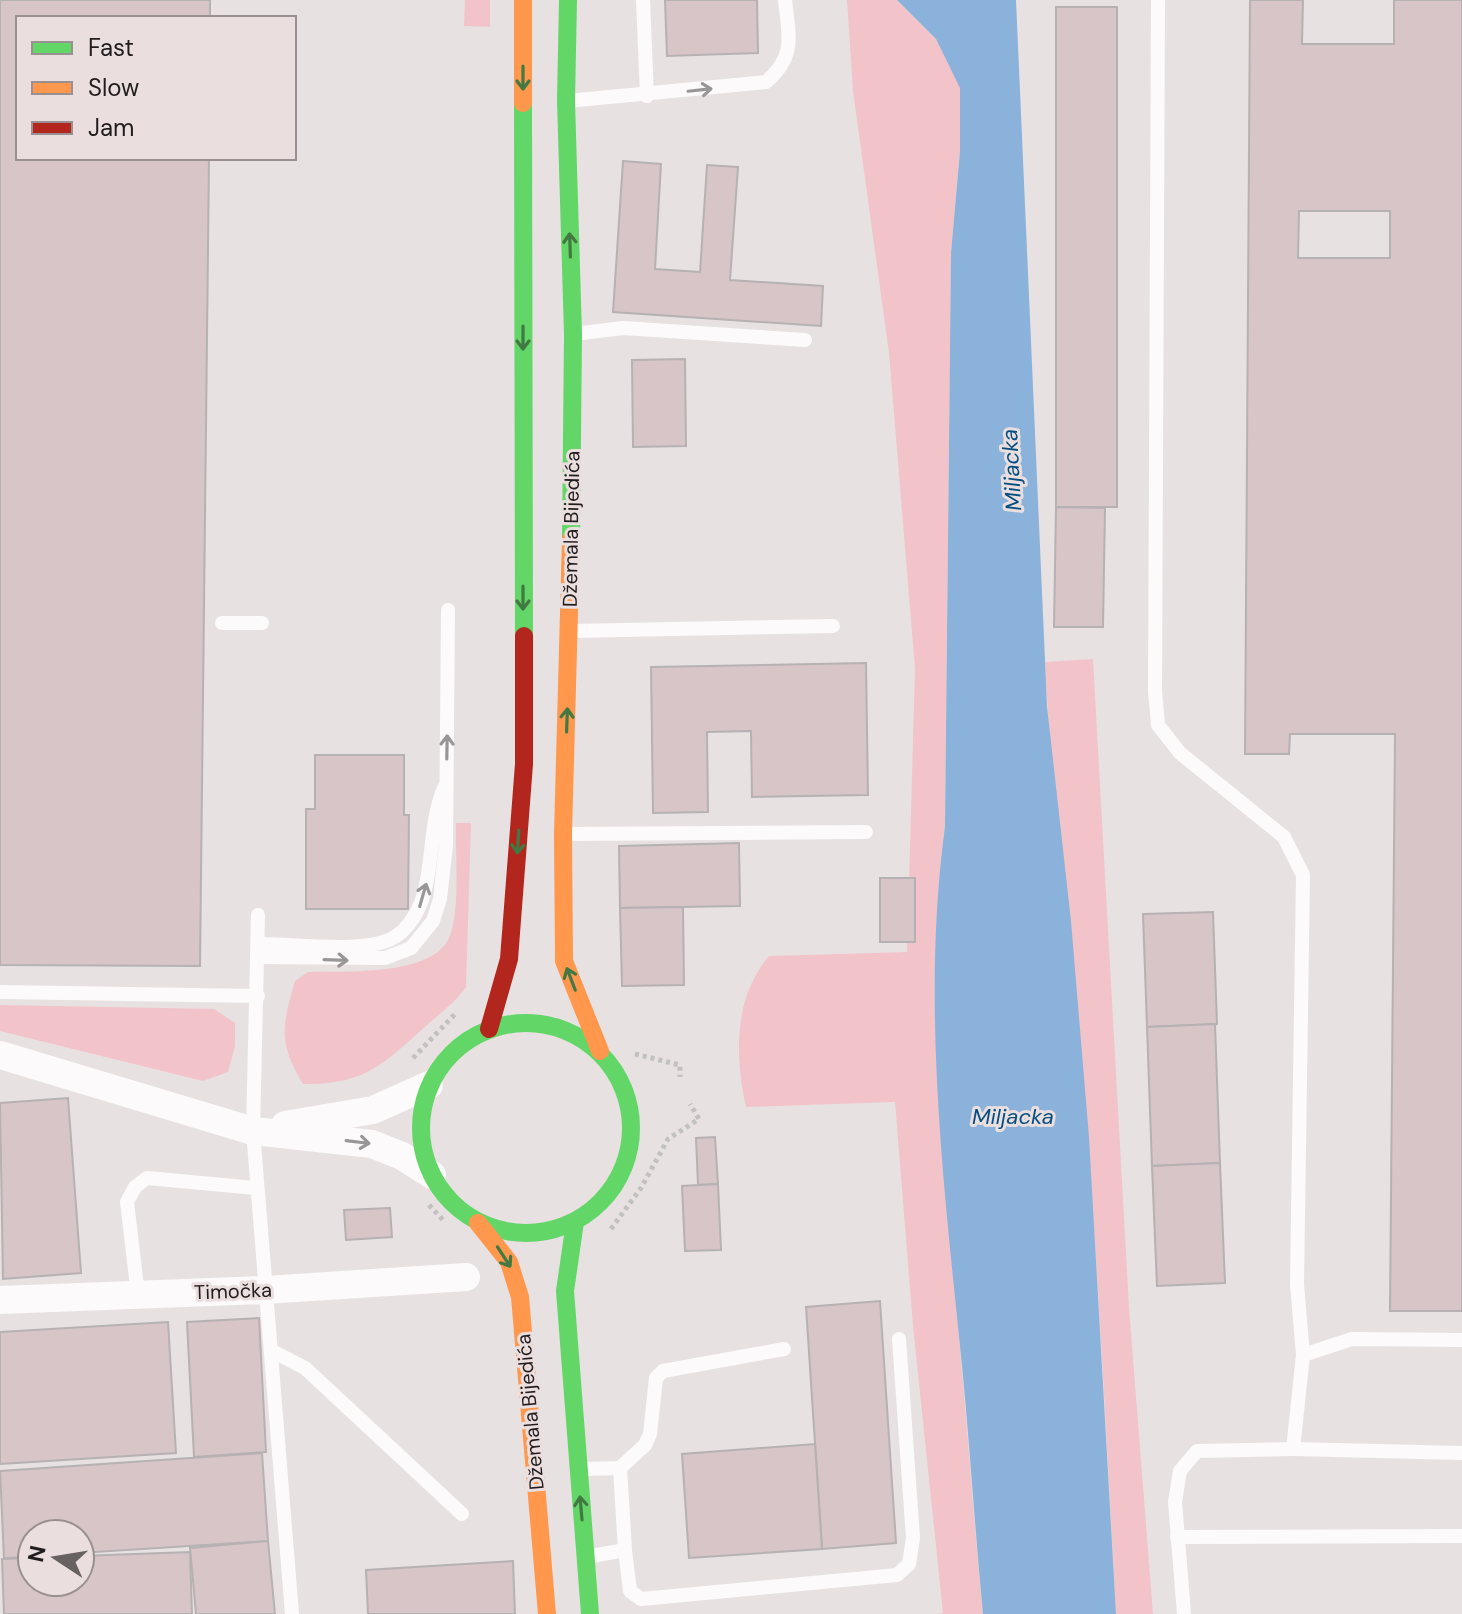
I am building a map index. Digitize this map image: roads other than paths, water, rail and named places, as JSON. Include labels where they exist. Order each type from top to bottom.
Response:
[{"type":"street","points":[[489,1029],[509,959],[524,764],[523,0]]},
{"type":"street","name":"Džemala Bijedića","points":[[478,1223],[510,1233],[543,1233],[575,1222],[602,1202],[622,1175],[631,1143],[631,1110],[624,1086],[600,1051],[564,961],[563,834],[570,631],[573,334],[566,101],[568,0]]},
{"type":"street","name":"Džemala Bijedića","points":[[547,1614],[520,1297],[509,1262],[478,1223],[451,1203],[432,1175],[422,1146],[421,1115],[429,1085],[454,1052],[489,1029],[508,1024],[547,1024],[585,1039],[600,1051]]},
{"type":"street","points":[[0,1055],[253,1131],[372,1144],[402,1156],[432,1175]]},
{"type":"street","points":[[253,1131],[373,1110],[429,1085]]},
{"type":"street","points":[[575,1222],[565,1291],[590,1614]]},
{"type":"street","name":"Timočka","points":[[0,1300],[265,1290],[466,1277]]},
{"type":"lane","points":[[643,0],[647,96]]},
{"type":"lane","points":[[566,101],[647,96],[766,82],[782,68],[790,46],[785,0]]},
{"type":"lane","points":[[1158,0],[1155,691],[1158,725],[1180,753],[1284,837],[1303,875],[1297,1284],[1303,1355],[1293,1449]]},
{"type":"lane","points":[[573,334],[623,328],[805,340]]},
{"type":"lane","points":[[258,951],[385,958],[411,948],[433,921],[440,899],[446,845],[448,610]]},
{"type":"lane","points":[[222,623],[262,623]]},
{"type":"lane","points":[[570,631],[833,626]]},
{"type":"lane","points":[[563,834],[866,832]]},
{"type":"lane","points":[[258,915],[253,1131],[292,1614]]},
{"type":"lane","points":[[0,992],[258,996]]},
{"type":"lane","points":[[138,1295],[127,1202],[135,1187],[147,1178],[257,1188]]},
{"type":"lane","points":[[620,1468],[630,1591],[641,1599],[897,1575],[909,1564],[913,1538],[899,1339]]},
{"type":"lane","points":[[1303,1355],[1352,1339],[1462,1340]]},
{"type":"lane","points":[[578,1469],[620,1468],[645,1445],[656,1378],[663,1371],[784,1349]]},
{"type":"lane","points":[[272,1351],[305,1368],[462,1514]]},
{"type":"lane","points":[[1184,1614],[1175,1502],[1180,1471],[1197,1451],[1293,1449],[1462,1453]]},
{"type":"lane","points":[[1177,1537],[1462,1536]]},
{"type":"lane","points":[[586,1557],[625,1550]]},
{"type":"water","name":"Miljacka","points":[[897,0],[1016,0],[1047,706],[1071,921],[1089,1137],[1116,1614],[983,1614],[942,1164],[935,1028],[938,893],[945,826],[951,253],[960,151],[960,88],[936,39]]}]
